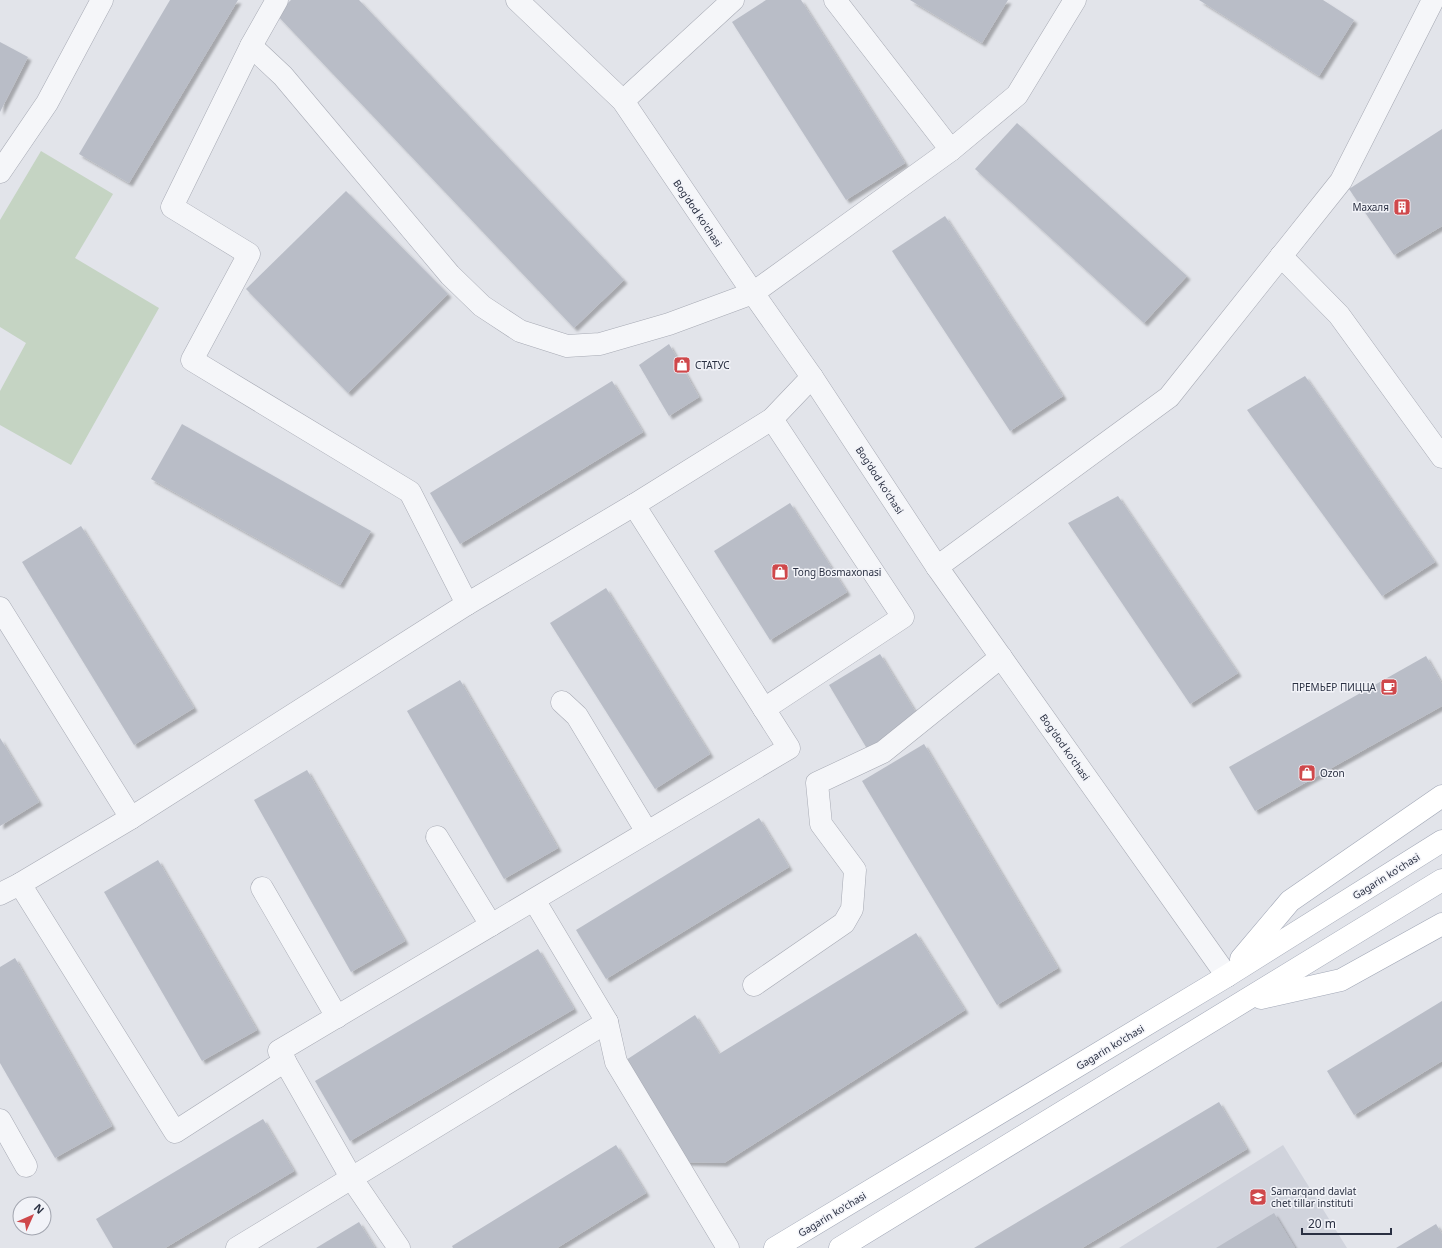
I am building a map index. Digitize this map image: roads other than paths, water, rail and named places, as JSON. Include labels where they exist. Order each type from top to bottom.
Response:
[{"type":"main road","points":[[1227,976],[1290,901],[1442,796]]},
{"type":"main road","name":"Gagarin ko'chasi","points":[[775,1248],[1227,976],[1442,841]]},
{"type":"main road","points":[[840,1248],[1442,880]]},
{"type":"main road","points":[[1244,1002],[1341,980],[1442,924]]},
{"type":"street","points":[[2,166],[47,102],[102,0]]},
{"type":"street","points":[[276,0],[172,206],[249,254],[192,360],[410,492],[467,604]]},
{"type":"street","name":"Bog'dod ko'chasi","points":[[517,0],[623,101],[752,293],[812,377],[937,567],[1227,976]]},
{"type":"street","points":[[623,101],[733,0]]},
{"type":"street","points":[[835,0],[951,150]]},
{"type":"street","points":[[252,46],[283,76],[450,275],[482,306],[520,331],[567,346],[600,344],[669,324],[752,293],[951,150],[1017,95],[1075,0]]},
{"type":"street","points":[[937,567],[1169,397],[1341,180],[1433,0]]},
{"type":"street","points":[[1281,256],[1339,314],[1442,457]]},
{"type":"street","points":[[0,894],[20,884],[131,818],[467,604],[634,505],[772,418],[812,377]]},
{"type":"street","points":[[764,710],[903,617],[772,418]]},
{"type":"street","points":[[399,1248],[352,1179],[279,1052],[789,748],[634,505]]},
{"type":"street","points":[[0,608],[131,818]]},
{"type":"street","points":[[754,985],[844,923],[852,910],[855,870],[821,824],[817,783],[883,752],[1002,657]]},
{"type":"street","points":[[562,702],[577,716],[647,832]]},
{"type":"street","points":[[437,837],[491,925]]},
{"type":"street","points":[[20,884],[175,1132],[285,1061]]},
{"type":"street","points":[[262,888],[337,1017]]},
{"type":"street","points":[[534,900],[607,1022],[616,1062],[728,1248]]},
{"type":"street","points":[[237,1248],[607,1022]]},
{"type":"street","points":[[0,1120],[26,1166]]},
{"type":"place","name":"Махаля","points":[[1402,207]]},
{"type":"place","name":"СТАТУС","points":[[682,365]]},
{"type":"place","name":"Tong Bosmaxonasi","points":[[780,572]]},
{"type":"place","name":"ПРЕМЬЕР ПИЦЦА","points":[[1389,687]]},
{"type":"place","name":"Ozon","points":[[1307,773]]},
{"type":"place","name":"Samarqand davlat chet tillar instituti","points":[[1258,1197]]}]
